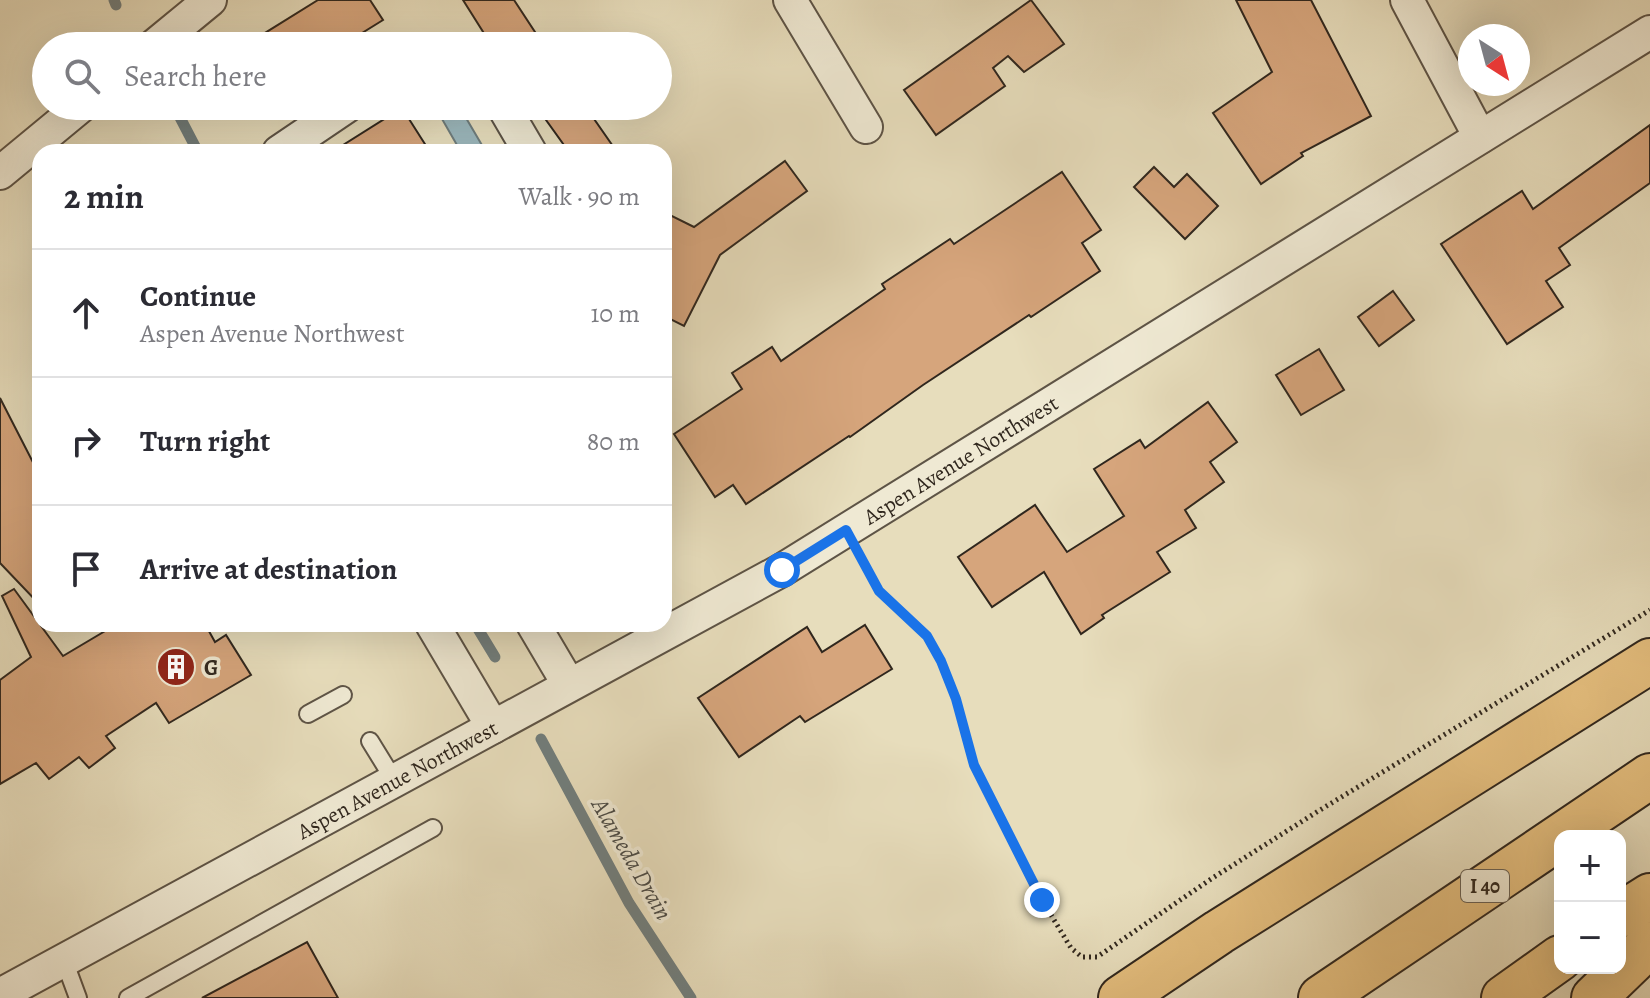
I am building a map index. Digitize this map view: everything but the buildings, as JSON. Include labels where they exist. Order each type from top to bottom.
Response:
[{"type":"highway","points":[[1121,998],[1219,932],[1650,661]]},
{"type":"highway","name":"I 40","points":[[1321,998],[1650,776]]},
{"type":"highway","points":[[1626,911],[1650,896]]},
{"type":"highway","points":[[1594,998],[1650,944]]},
{"type":"highway","points":[[1504,998],[1554,962]]},
{"type":"street","points":[[171,32],[210,0]]},
{"type":"street","points":[[790,0],[866,127]]},
{"type":"street","points":[[1407,0],[1480,137]]},
{"type":"street","name":"Aspen Avenue Northwest","points":[[672,629],[782,570],[1650,32]]},
{"type":"street","points":[[35,144],[64,120]]},
{"type":"street","points":[[291,144],[326,120]]},
{"type":"street","points":[[511,120],[525,144]]},
{"type":"street","points":[[0,173],[32,147]]},
{"type":"street","points":[[437,632],[493,727]]},
{"type":"street","points":[[538,632],[569,685]]},
{"type":"street","name":"Aspen Avenue Northwest","points":[[0,995],[667,632]]},
{"type":"lane","points":[[308,714],[343,695]]},
{"type":"lane","points":[[370,741],[394,780]]},
{"type":"lane","points":[[128,998],[433,828]]},
{"type":"lane","points":[[64,960],[78,998]]},
{"type":"path","points":[[846,530],[879,591],[927,636],[941,661],[956,699],[974,765],[1042,900],[1071,948],[1082,957],[1097,957],[1320,810],[1650,610]]},
{"type":"water","points":[[443,120],[467,120],[481,144],[456,144]]},
{"type":"waterway","name":"Alameda Drain","points":[[114,0],[116,5]]},
{"type":"waterway","name":"Alameda Drain","points":[[181,120],[194,144]]},
{"type":"waterway","name":"Alameda Drain","points":[[480,632],[495,657]]},
{"type":"waterway","name":"Alameda Drain","points":[[541,739],[629,903],[691,998]]},
{"type":"place","name":"G","points":[[176,667]]},
{"type":"route","points":[[782,570],[846,530],[879,591],[901,615],[927,636],[941,661],[956,699],[974,765],[1042,900]]}]
